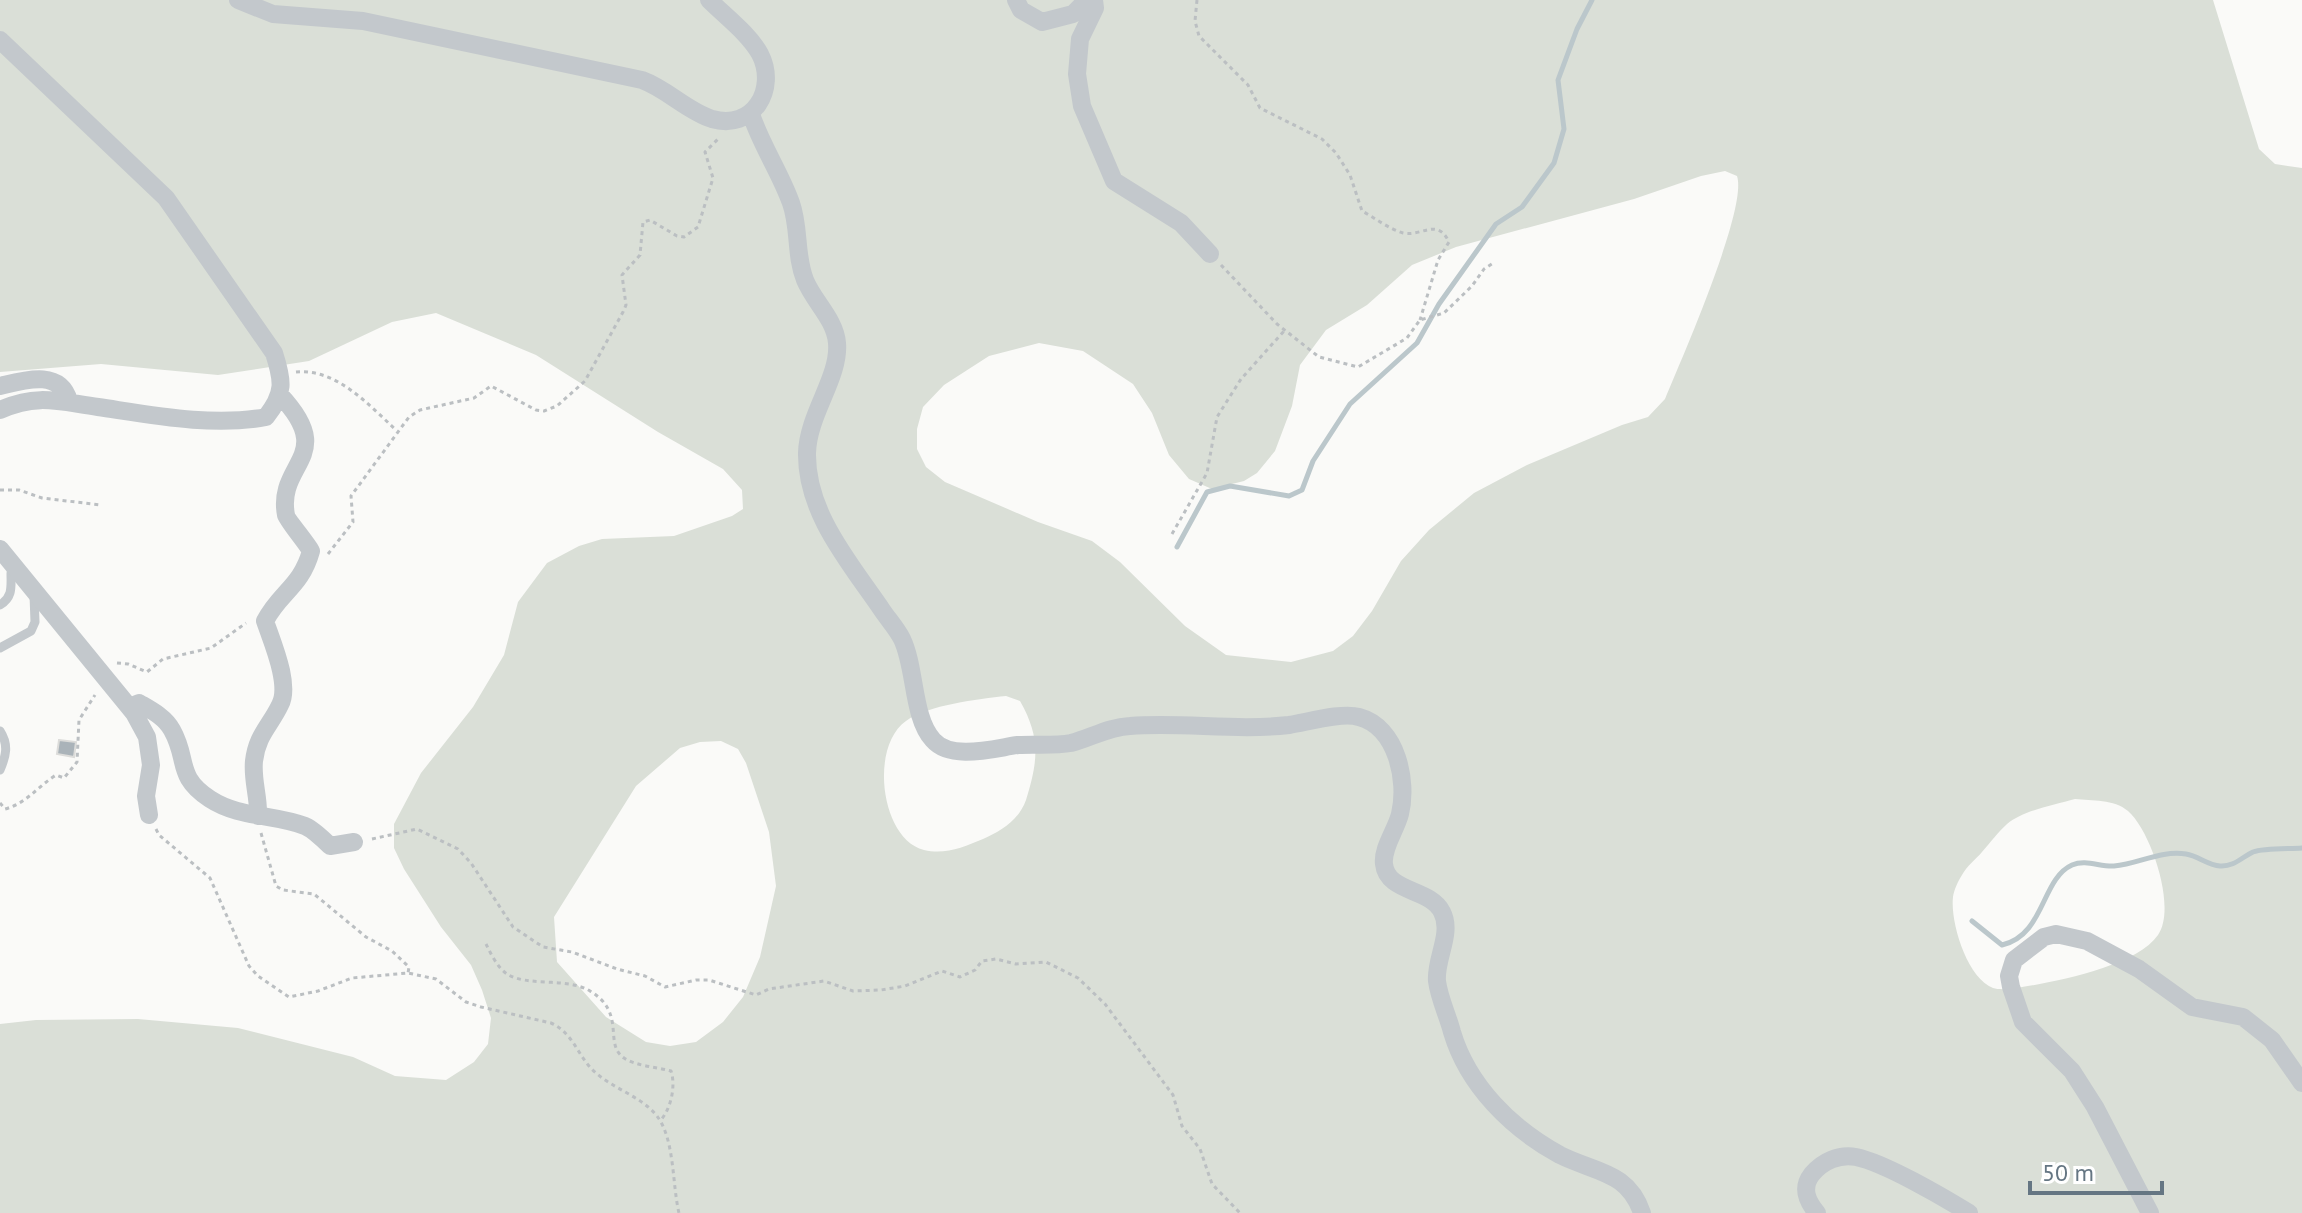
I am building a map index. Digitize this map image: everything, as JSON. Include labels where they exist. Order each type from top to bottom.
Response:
[{"type":"street","points":[[238,0],[273,14],[363,21],[642,80],[661,87],[712,119],[730,121],[757,109],[765,94],[766,76],[760,54],[709,0]]},
{"type":"street","points":[[1016,0],[1021,10],[1042,22],[1073,14],[1087,0]]},
{"type":"street","points":[[1094,0],[1095,8],[1080,39],[1077,74],[1082,106],[1114,181],[1181,223],[1210,254]]},
{"type":"street","points":[[0,40],[166,198],[274,353],[282,378],[278,402],[266,417],[241,422],[107,409],[69,401],[34,400],[0,410]]},
{"type":"street","points":[[751,114],[790,201],[798,230],[799,260],[806,282],[824,310],[837,341],[836,362],[808,437],[807,457],[817,505],[835,540],[903,641],[930,738],[950,750],[968,751],[1070,743],[1100,731],[1124,726],[1178,723],[1235,727],[1288,725],[1356,715],[1368,721],[1384,733],[1402,772],[1400,816],[1383,861],[1386,871],[1396,884],[1430,897],[1445,918],[1437,979],[1457,1049],[1486,1096],[1522,1132],[1561,1155],[1626,1183],[1636,1195],[1642,1213]]},
{"type":"street","points":[[0,386],[29,379],[52,380],[66,391],[69,401]]},
{"type":"street","points":[[258,816],[259,799],[254,779],[256,752],[262,732],[283,698],[283,681],[265,621],[275,603],[303,575],[311,551],[286,515],[286,489],[304,457],[305,441],[302,425],[279,394]]},
{"type":"street","points":[[0,549],[129,707],[147,737],[151,765],[146,796],[149,815]]},
{"type":"street","points":[[129,707],[139,703],[157,713],[171,728],[187,779],[210,799],[234,811],[308,827],[330,846],[354,842]]},
{"type":"street","points":[[2150,1213],[2095,1107],[2072,1071],[2023,1022],[2009,976],[2014,960],[2044,937],[2056,934],[2087,941],[2139,969],[2192,1007],[2243,1017],[2272,1040],[2302,1083]]},
{"type":"street","points":[[1817,1213],[1805,1193],[1806,1182],[1823,1162],[1837,1157],[1854,1157],[1945,1197],[1969,1213]]},
{"type":"lane","points":[[0,605],[8,599],[11,573],[17,568]]},
{"type":"lane","points":[[0,648],[31,631],[35,622],[33,597],[36,592]]},
{"type":"lane","points":[[0,731],[6,746],[6,757],[0,770]]},
{"type":"path","points":[[1197,0],[1195,21],[1199,36],[1248,85],[1260,108],[1322,139],[1336,153],[1350,175],[1362,211],[1407,234],[1436,229],[1445,234],[1449,242],[1438,260],[1420,320],[1407,338],[1358,367],[1319,357],[1285,330],[1210,254]]},
{"type":"path","points":[[311,551],[324,556],[330,554],[353,522],[351,496],[397,431],[420,410],[474,398],[491,386],[523,405],[544,411],[557,406],[562,398],[585,381],[626,305],[622,275],[640,255],[643,222],[650,220],[684,237],[698,227],[713,178],[705,152],[726,132],[730,121]]},
{"type":"path","points":[[1420,320],[1444,313],[1472,286],[1484,269],[1495,262]]},
{"type":"path","points":[[1172,534],[1207,473],[1217,417],[1241,379],[1285,330]]},
{"type":"path","points":[[280,373],[313,370],[354,391],[397,431]]},
{"type":"path","points":[[0,490],[19,490],[42,498],[101,505]]},
{"type":"path","points":[[0,803],[5,809],[22,805],[44,782],[56,775],[64,778],[77,762],[79,720],[103,677],[116,663],[147,672],[163,659],[211,648],[275,603]]},
{"type":"path","points":[[149,815],[159,835],[210,878],[249,966],[289,997],[301,997],[352,978],[408,973],[436,979],[466,1002],[562,1027],[594,1072],[658,1116],[670,1144],[679,1213]]},
{"type":"path","points":[[258,816],[276,886],[283,890],[314,894],[366,937],[392,951],[409,967],[408,973]]},
{"type":"path","points":[[354,842],[417,829],[465,854],[507,921],[543,947],[572,952],[645,976],[665,987],[709,980],[756,995],[769,989],[824,981],[853,991],[866,991],[905,986],[942,971],[960,977],[988,960],[1016,964],[1046,962],[1078,978],[1105,1004],[1143,1053],[1173,1095],[1182,1126],[1200,1149],[1212,1184],[1240,1213]]},
{"type":"path","points":[[486,944],[507,974],[582,986],[607,1004],[612,1013],[619,1054],[632,1062],[671,1071],[675,1082],[660,1121]]},
{"type":"shaded area","points":[[0,0],[2213,0],[2259,149],[2275,164],[2302,168],[2302,1213],[0,1213],[0,1024],[36,1020],[138,1019],[238,1028],[353,1057],[395,1076],[446,1080],[474,1062],[488,1044],[491,1018],[482,990],[471,965],[441,927],[404,869],[394,848],[394,824],[421,773],[473,707],[504,655],[518,602],[547,563],[579,546],[602,539],[674,536],[732,516],[743,509],[742,490],[723,469],[536,355],[436,313],[392,322],[309,361],[218,375],[101,364],[0,372]],"holes":[[[1725,171],[1737,176],[1738,193],[1733,219],[1711,285],[1665,399],[1648,417],[1527,465],[1474,493],[1429,530],[1401,561],[1372,611],[1353,636],[1333,651],[1291,662],[1226,655],[1185,626],[1120,562],[1092,541],[1038,522],[945,482],[926,467],[917,449],[917,429],[923,407],[944,385],[989,356],[1039,343],[1083,351],[1133,384],[1152,413],[1169,455],[1189,479],[1212,489],[1244,481],[1257,473],[1275,451],[1292,406],[1300,365],[1326,330],[1367,305],[1412,265],[1456,247],[1634,199]],[[1006,696],[1020,701],[1034,738],[1035,761],[1030,786],[1023,807],[1003,828],[962,847],[947,851],[924,850],[909,843],[890,812],[885,792],[887,751],[894,734],[906,721],[915,715],[954,704]],[[721,741],[738,749],[746,763],[769,832],[776,886],[760,957],[743,997],[723,1022],[696,1042],[670,1046],[646,1042],[606,1017],[557,962],[554,917],[636,786],[680,748],[700,742]],[[2075,799],[2110,802],[2128,811],[2145,835],[2159,870],[2165,907],[2163,923],[2158,935],[2147,946],[2113,964],[2051,982],[2011,989],[1993,988],[1975,973],[1962,948],[1954,920],[1953,897],[1966,869],[2007,824],[2030,812]]]},
{"type":"building","points":[[59,740],[76,742],[74,757],[57,754]]},
{"type":"waterway","points":[[1177,547],[1207,492],[1230,486],[1289,496],[1302,490],[1313,461],[1350,404],[1417,343],[1439,304],[1496,224],[1522,207],[1554,163],[1564,129],[1558,80],[1577,29],[1592,0]]},
{"type":"waterway","points":[[1972,921],[2002,945],[2016,939],[2035,919],[2062,872],[2077,863],[2114,866],[2176,853],[2225,866],[2258,851],[2302,848]]}]
